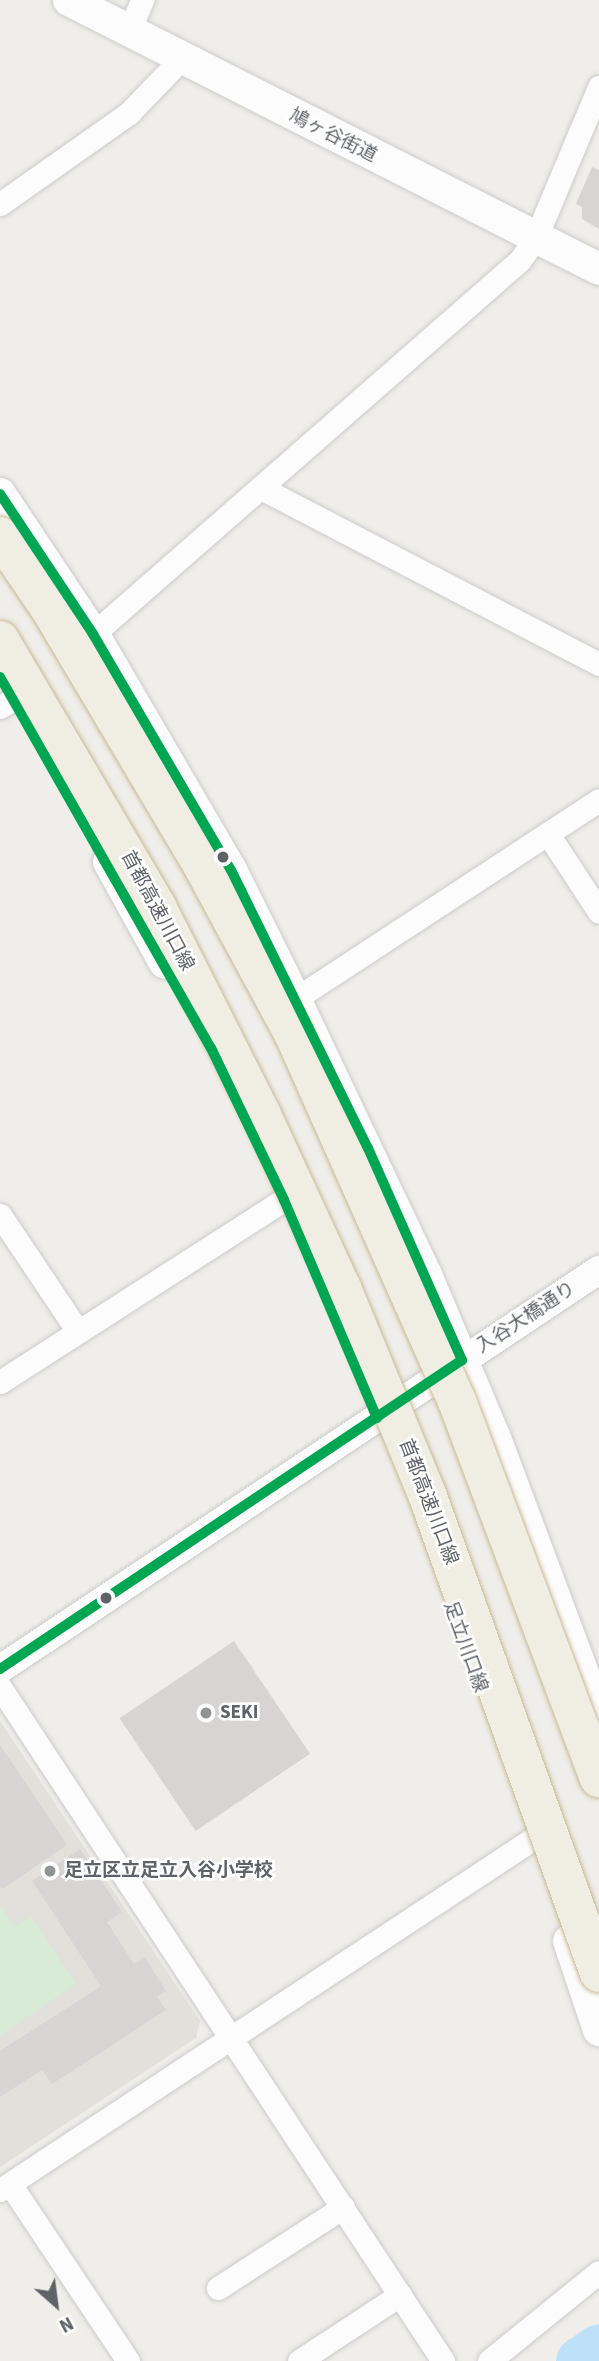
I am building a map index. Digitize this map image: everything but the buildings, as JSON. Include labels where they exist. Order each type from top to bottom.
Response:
[{"type":"highway","points":[[0,536],[50,609],[202,865],[293,1033],[457,1401],[599,1778]]},
{"type":"highway","points":[[0,577],[180,875],[273,1045],[406,1333],[599,1794]]},
{"type":"highway","name":"首都高速川口線","points":[[0,640],[157,907],[261,1113],[342,1288],[427,1494],[599,1973]]},
{"type":"main road","name":"鳩ヶ谷街道","points":[[69,0],[599,269]]},
{"type":"main road","points":[[0,494],[93,634],[231,870],[295,999],[368,1148],[462,1360],[599,1716]]},
{"type":"main road","name":"足立川口線","points":[[5,694],[198,1024],[284,1200],[377,1418],[534,1838],[599,2029]]},
{"type":"street","points":[[129,31],[142,0]]},
{"type":"street","points":[[0,204],[129,113],[181,59]]},
{"type":"street","points":[[93,634],[520,260],[536,237],[599,87]]},
{"type":"street","points":[[261,488],[599,664]]},
{"type":"street","points":[[295,999],[599,800]]},
{"type":"street","points":[[548,834],[599,912]]},
{"type":"street","points":[[0,1382],[77,1330],[284,1200]]},
{"type":"street","points":[[0,1215],[77,1330]]},
{"type":"street","name":"入谷大橋通り","points":[[0,1670],[599,1270]]},
{"type":"street","points":[[0,1686],[443,2361]]},
{"type":"street","points":[[128,2361],[5,2187],[534,1838]]},
{"type":"street","points":[[218,2288],[343,2207]]},
{"type":"street","points":[[489,2361],[599,2272]]},
{"type":"street","points":[[299,2361],[400,2295]]},
{"type":"shaded area","name":"足立区立足立入谷小学校","points":[[0,1721],[200,2021],[196,2038],[0,2167]]},
{"type":"green space","points":[[0,1905],[15,1927],[31,1916],[76,1984],[0,2035]]},
{"type":"waterway","points":[[580,2361],[599,2348]]},
{"type":"transit line","points":[[0,494],[93,634],[231,870],[368,1148],[462,1360],[0,1669]]},
{"type":"transit line","points":[[0,677],[211,1048],[284,1200],[377,1418]]},
{"type":"place","name":"SEKI","points":[[206,1713]]},
{"type":"place","name":"足立区立足立入谷小学校","points":[[50,1871]]}]
